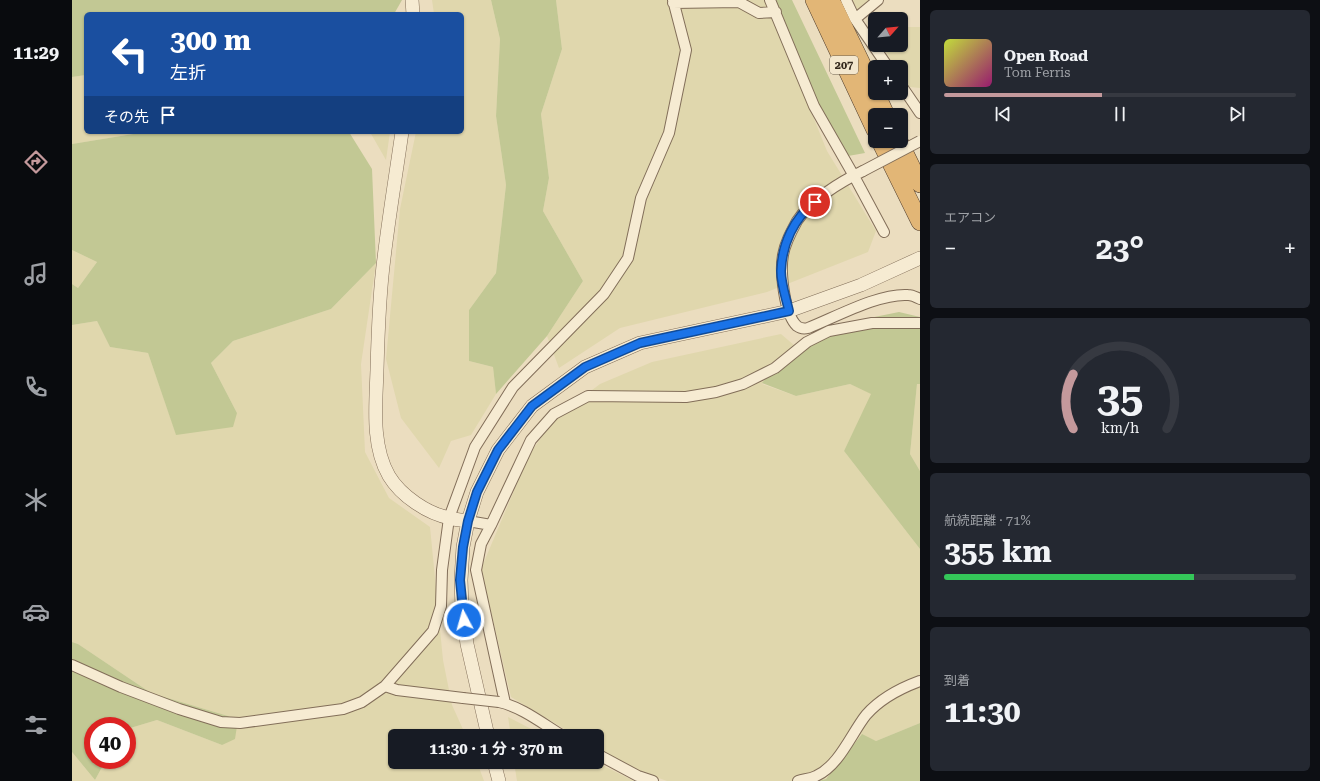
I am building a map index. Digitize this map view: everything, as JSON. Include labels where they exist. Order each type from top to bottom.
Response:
[{"type":"highway","name":"207","points":[[814,0],[868,115]]},
{"type":"highway","name":"207","points":[[831,0],[868,77]]},
{"type":"highway","points":[[883,148],[920,222]]},
{"type":"highway","points":[[902,148],[920,184]]},
{"type":"street","points":[[412,0],[413,12]]},
{"type":"street","points":[[770,0],[814,106],[859,174],[884,232]]},
{"type":"street","points":[[846,0],[855,19],[883,60]]},
{"type":"street","points":[[855,19],[878,0]]},
{"type":"street","points":[[72,665],[121,687],[179,709],[221,722],[240,723],[343,709],[362,702],[385,686],[433,631],[441,606],[442,570],[449,518],[475,447],[513,387],[604,294],[628,258],[640,198],[669,133],[686,50],[673,1],[739,2],[759,13],[776,12]]},
{"type":"street","points":[[908,96],[920,113]]},
{"type":"street","points":[[402,134],[383,258],[378,313],[376,401],[377,439],[382,460],[387,471],[403,493],[432,512],[449,518],[491,525]]},
{"type":"street","points":[[920,142],[859,174],[822,196],[808,208],[798,220],[788,237],[783,254],[781,272],[789,311],[796,326],[802,329],[808,328],[877,299],[898,295],[910,295],[920,299]]},
{"type":"street","points":[[486,729],[467,644],[462,608],[460,580],[463,547],[468,521],[477,492],[498,450],[532,406],[585,367],[640,343],[789,311],[861,285],[920,258]]},
{"type":"street","points":[[502,703],[476,570],[481,544],[531,440],[554,414],[588,396],[686,397],[716,392],[742,384],[775,368],[807,342],[829,331],[872,323],[920,323]]},
{"type":"street","points":[[798,781],[816,776],[829,767],[840,755],[867,715],[881,701],[905,686],[920,681]]},
{"type":"street","points":[[385,686],[397,690],[502,703],[527,714],[552,729]]},
{"type":"street","points":[[604,758],[638,776],[653,781]]},
{"type":"street","points":[[496,769],[499,781]]},
{"type":"shaded area","points":[[432,0],[491,0],[500,39],[496,116],[506,185],[496,273],[469,310],[469,361],[493,367],[496,394],[471,435],[451,441],[439,468],[401,418],[386,359],[400,209],[416,134],[464,134],[464,12],[434,12]]},
{"type":"shaded area","points":[[556,0],[766,0],[827,151],[876,231],[868,252],[767,292],[620,328],[559,368],[547,336],[583,281],[543,211],[549,178],[541,114],[562,49]]},
{"type":"shaded area","points":[[852,0],[871,0],[858,11]]},
{"type":"shaded area","points":[[908,27],[920,27],[920,88],[910,87],[908,84],[908,60],[891,60],[886,52],[908,52]]},
{"type":"shaded area","points":[[84,75],[84,134],[133,134],[72,144],[72,77]]},
{"type":"shaded area","points":[[371,134],[390,134],[386,160]]},
{"type":"shaded area","points":[[72,250],[97,262],[78,288],[72,284]]},
{"type":"shaded area","points":[[376,263],[361,364],[365,452],[389,498],[430,527],[443,660],[452,705],[463,729],[388,729],[388,769],[480,769],[484,781],[72,781],[72,752],[84,767],[84,769],[86,769],[95,780],[101,769],[136,769],[136,726],[157,720],[222,745],[228,716],[151,693],[78,644],[72,642],[72,325],[97,321],[110,347],[148,353],[176,434],[237,413],[211,363],[233,341],[331,309]]},
{"type":"shaded area","points":[[781,334],[795,346],[762,384],[796,396],[850,384],[872,394],[844,451],[920,549],[920,723],[876,741],[861,735],[825,779],[818,781],[667,781],[631,768],[604,752],[604,729],[564,729],[511,697],[481,569],[529,455],[554,419],[600,384],[652,362]]},
{"type":"shaded area","points":[[917,384],[920,384],[920,471],[910,454]]},
{"type":"shaded area","points":[[508,717],[531,729],[510,729]]},
{"type":"shaded area","points":[[604,766],[634,781],[517,781],[515,769],[604,769]]},
{"type":"green space","points":[[72,0],[402,0],[395,12],[84,12],[84,75],[72,77]]},
{"type":"green space","points":[[491,0],[556,0],[562,49],[541,114],[549,178],[543,211],[583,281],[547,336],[496,394],[493,367],[469,361],[469,310],[496,273],[506,185],[496,116],[500,39]]},
{"type":"green space","points":[[766,0],[792,0],[865,153],[848,156],[809,108]]},
{"type":"green space","points":[[133,134],[350,134],[372,169],[376,263],[331,309],[233,341],[211,363],[237,413],[233,427],[176,435],[148,353],[110,347],[97,321],[72,325],[72,284],[78,288],[97,262],[72,250],[72,144]]},
{"type":"green space","points":[[899,312],[920,317],[920,384],[917,384],[910,454],[920,471],[920,549],[844,451],[871,394],[850,384],[796,396],[762,383],[795,346],[835,325]]},
{"type":"green space","points":[[72,642],[78,644],[151,693],[228,716],[237,726],[235,739],[222,745],[157,720],[136,726],[136,717],[84,717],[84,767],[72,752]]},
{"type":"green space","points":[[920,723],[920,781],[818,781],[826,779],[862,734],[876,741]]},
{"type":"green space","points":[[86,769],[101,769],[95,780]]},
{"type":"route","points":[[464,620],[460,580],[463,547],[468,521],[477,492],[498,450],[532,406],[585,367],[640,343],[789,311],[781,272],[783,254],[788,237],[798,220],[815,202]]}]
